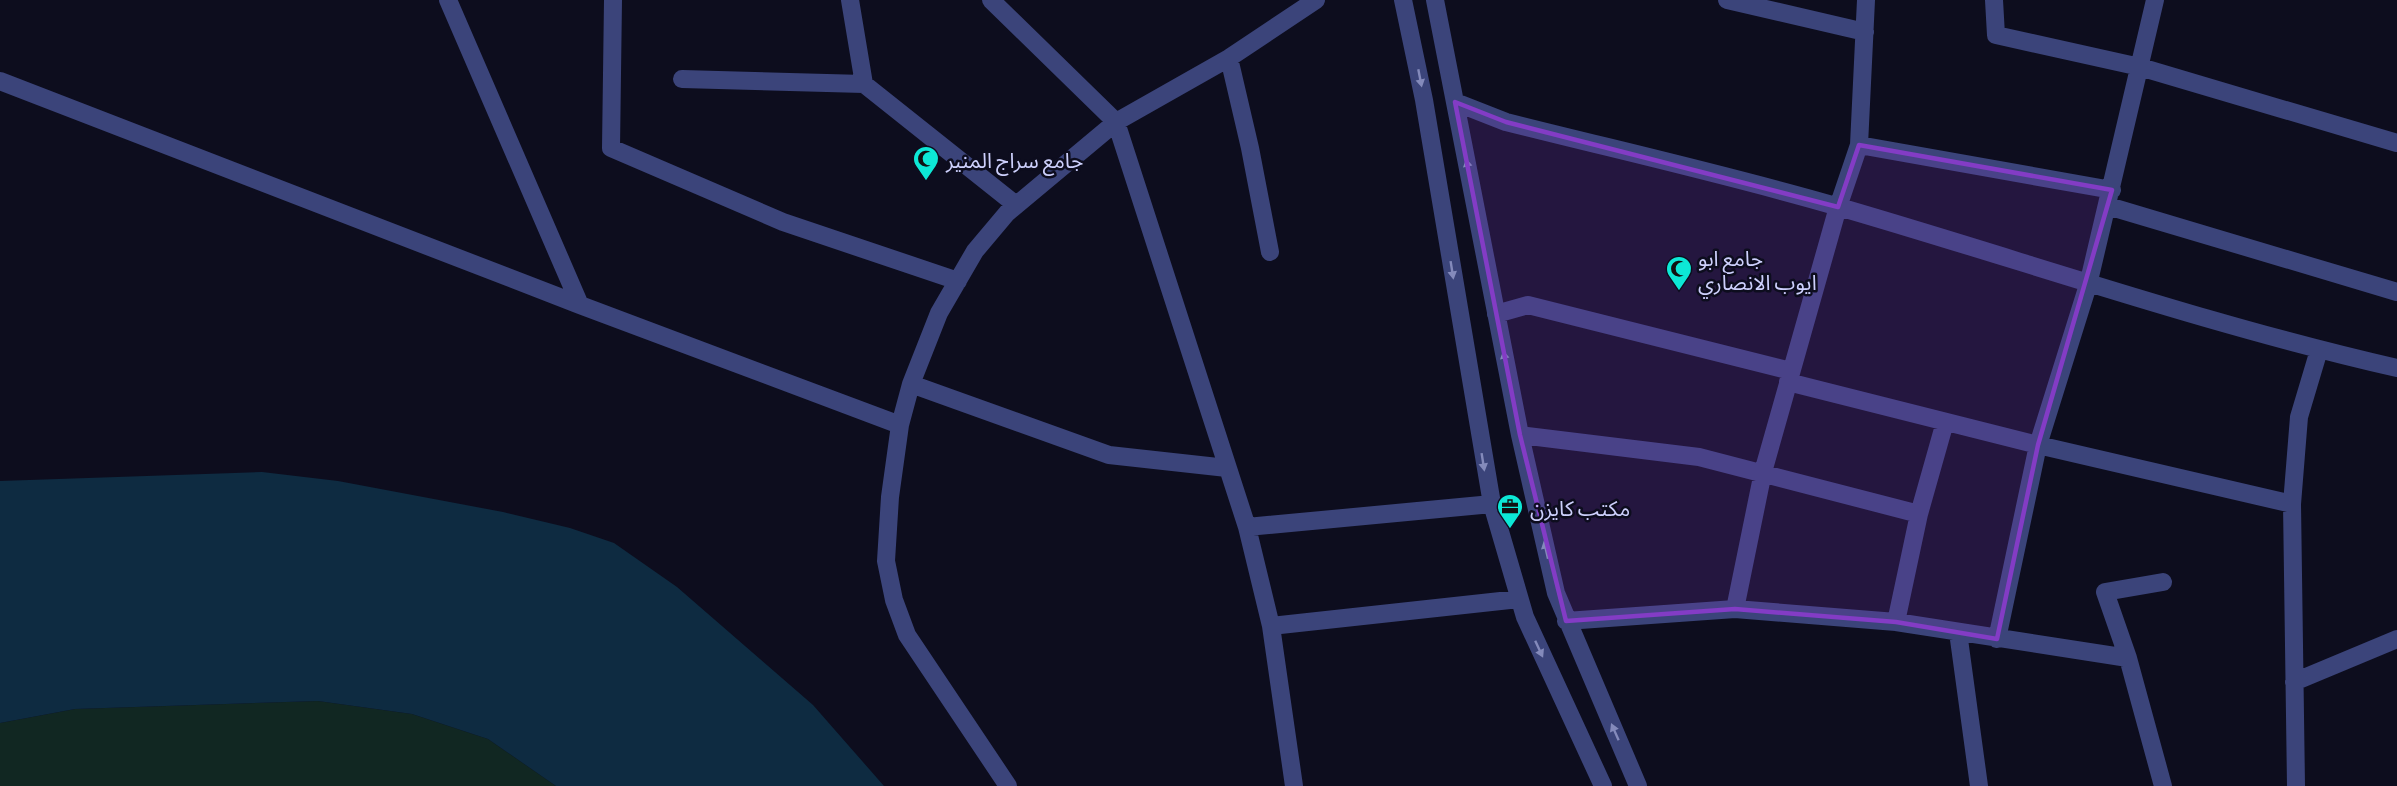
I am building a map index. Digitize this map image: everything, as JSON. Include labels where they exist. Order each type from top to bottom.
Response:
[{"type":"street","points":[[448,0],[580,305]]},
{"type":"street","points":[[613,0],[611,148],[783,222],[958,281]]},
{"type":"street","points":[[850,0],[864,84]]},
{"type":"street","points":[[991,0],[1116,122],[1247,527],[1271,626],[1294,786]]},
{"type":"street","points":[[1008,786],[944,694],[907,635],[894,600],[886,561],[890,497],[900,425],[911,384],[939,313],[975,251],[1016,205],[1116,122],[1229,58],[1316,0]]},
{"type":"street","points":[[1403,0],[1415,52],[1492,504],[1519,599],[1603,786]]},
{"type":"street","points":[[1435,0],[1520,435],[1556,593],[1638,786]]},
{"type":"street","points":[[1727,0],[1865,32]]},
{"type":"street","points":[[1735,609],[1763,472],[1838,207],[1859,146],[1866,0]]},
{"type":"street","points":[[1994,0],[1996,35],[2140,67],[2397,143]]},
{"type":"street","points":[[1996,639],[2038,445],[2088,285],[2155,0]]},
{"type":"street","points":[[1415,52],[1445,47]]},
{"type":"street","points":[[1229,58],[1251,148],[1270,252]]},
{"type":"street","points":[[682,79],[864,84],[1016,205]]},
{"type":"street","points":[[0,81],[580,305],[900,425]]},
{"type":"street","points":[[1455,102],[1506,122],[1838,207],[2088,285],[2319,350],[2397,368]]},
{"type":"street","points":[[1859,146],[2110,198],[2397,291]]},
{"type":"street","points":[[1496,314],[1528,305],[1790,376],[1945,422],[2292,504]]},
{"type":"street","points":[[2296,786],[2292,504],[2299,417],[2319,350]]},
{"type":"street","points":[[911,384],[1109,455],[1227,468]]},
{"type":"street","points":[[1896,622],[1919,514],[1945,422]]},
{"type":"street","points":[[1520,435],[1699,457],[1919,514]]},
{"type":"street","points":[[1247,527],[1492,504]]},
{"type":"street","points":[[2163,582],[2105,592],[2128,658],[2163,786]]},
{"type":"street","points":[[1271,626],[1519,599]]},
{"type":"street","points":[[1566,621],[1735,609],[1896,622],[2128,658]]},
{"type":"street","points":[[1958,632],[1979,786]]},
{"type":"street","points":[[2294,682],[2397,639]]},
{"type":"highlighted area","points":[[1455,102],[1506,122],[1838,207],[1859,145],[2112,190],[2038,445],[1997,639],[1896,622],[1735,609],[1566,621],[1520,435]]},
{"type":"green space","points":[[318,701],[412,714],[488,739],[556,786],[0,786],[0,723],[75,709]]},
{"type":"water","points":[[262,472],[338,481],[503,512],[570,528],[614,543],[677,587],[813,705],[884,786],[556,786],[488,739],[412,714],[318,701],[75,709],[0,723],[0,481]]},
{"type":"place","name":"جامع سراج المنير","points":[[926,182]]},
{"type":"place","name":"جامع ابو ايوب الانصاري","points":[[1679,292]]},
{"type":"place","name":"مكتب كايزن","points":[[1510,530]]}]
